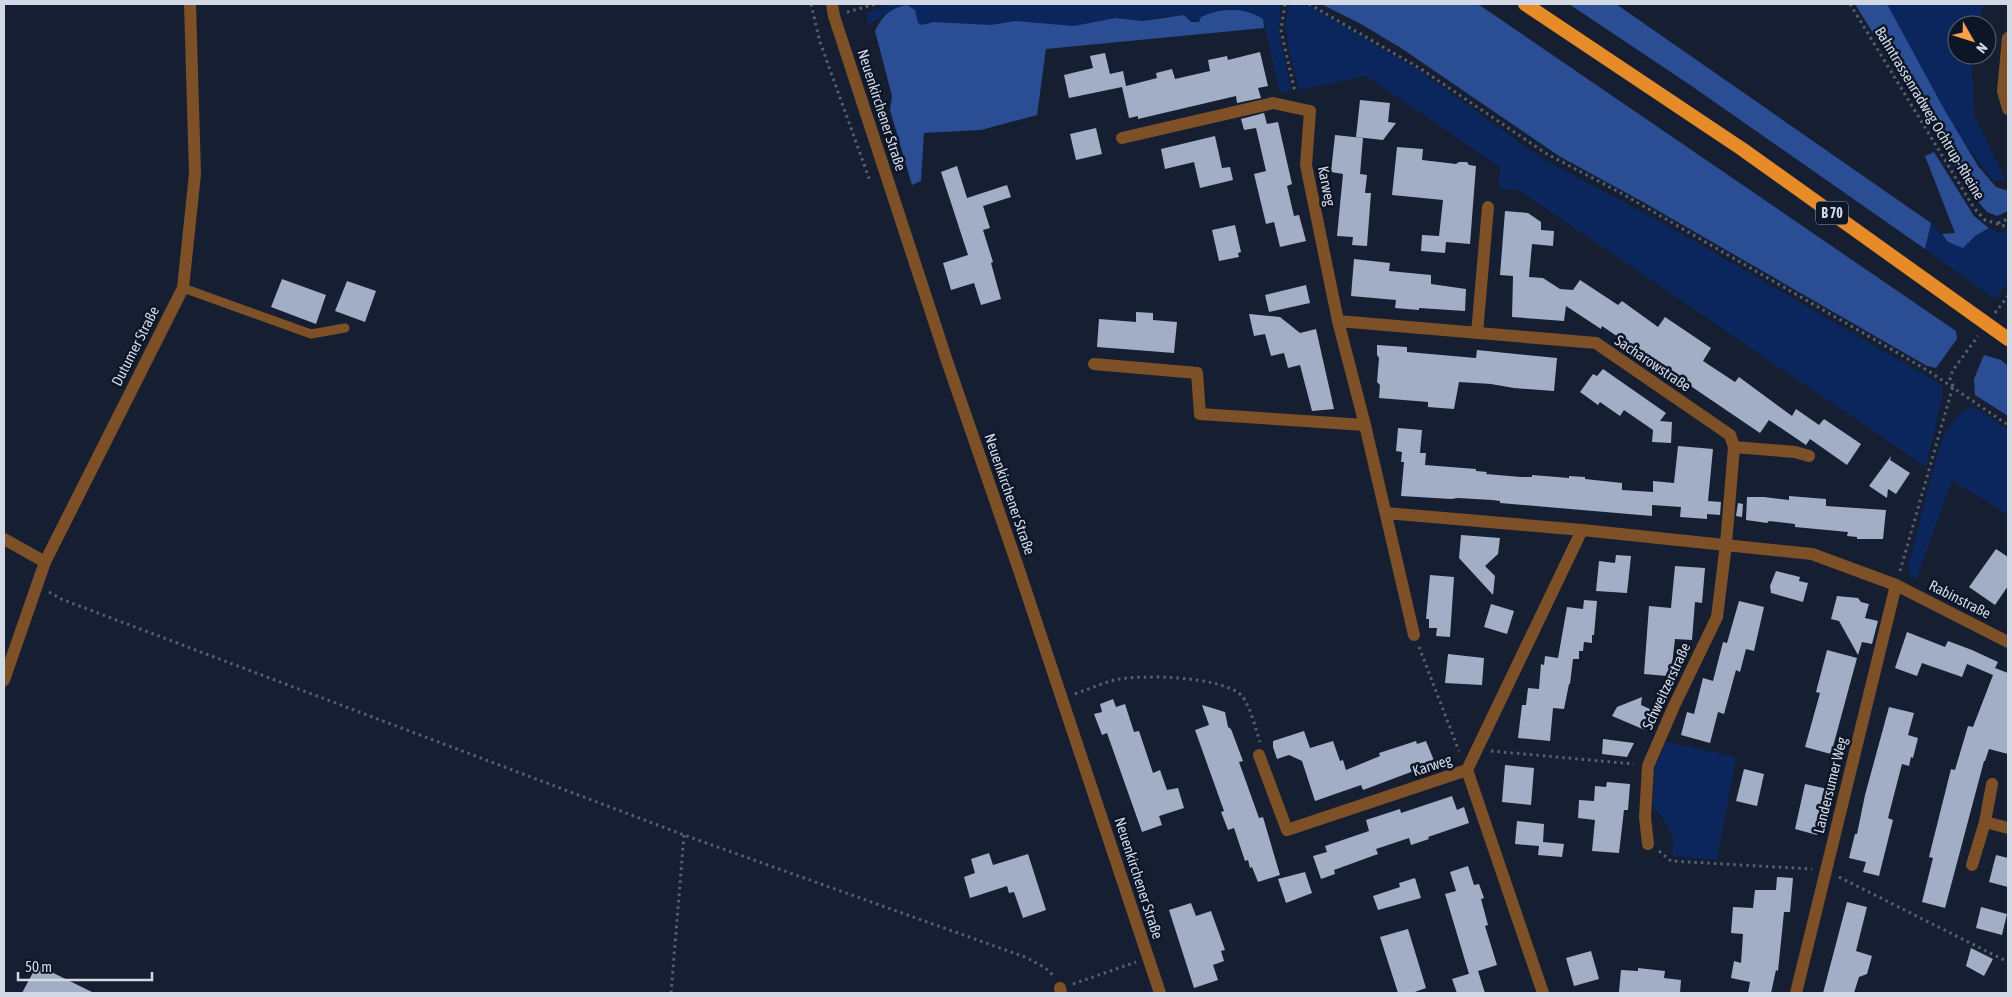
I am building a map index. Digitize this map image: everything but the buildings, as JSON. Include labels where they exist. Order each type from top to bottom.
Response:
[{"type":"highway","name":"B 70","points":[[1525,4],[1742,149],[2008,339]]},
{"type":"street","name":"Dutumer Straße","points":[[4,680],[45,562],[183,288],[195,174],[190,4]]},
{"type":"street","name":"Neuenkirchener Straße","points":[[833,10],[947,361],[1160,993]]},
{"type":"street","points":[[2008,38],[2003,91],[2008,109]]},
{"type":"street","points":[[1122,138],[1274,103],[1310,112]]},
{"type":"street","name":"Karweg","points":[[1310,112],[1306,165],[1338,321],[1365,425],[1414,635]]},
{"type":"street","points":[[1477,333],[1488,207]]},
{"type":"street","name":"Sacharowstraße","points":[[1338,321],[1596,343],[1730,435],[1734,447]]},
{"type":"street","points":[[1094,364],[1197,373],[1200,414],[1365,425]]},
{"type":"street","points":[[1726,544],[1734,447],[1795,452],[1808,456]]},
{"type":"street","points":[[1386,513],[1582,530],[1812,554],[1896,585]]},
{"type":"street","points":[[1467,770],[1475,749],[1582,530]]},
{"type":"street","points":[[4,539],[45,562]]},
{"type":"street","name":"Schweitzerstraße","points":[[1648,844],[1645,817],[1648,766],[1674,706],[1717,617],[1726,544]]},
{"type":"street","name":"Rabinstraße","points":[[1896,585],[2008,642]]},
{"type":"street","name":"Landersumer Weg","points":[[1796,993],[1896,585]]},
{"type":"street","name":"Karweg","points":[[1259,755],[1287,830],[1467,770],[1542,993]]},
{"type":"street","points":[[1972,865],[1985,822],[1992,784]]},
{"type":"street","points":[[1985,822],[2008,828]]},
{"type":"lane","points":[[183,288],[311,334],[345,328]]},
{"type":"path","points":[[833,10],[876,4]]},
{"type":"path","points":[[1285,4],[1281,30],[1294,88],[1310,112]]},
{"type":"path","points":[[1309,4],[1421,69],[1547,154],[1619,192],[1953,386],[2008,425]]},
{"type":"path","name":"Bahntrassenradweg Ochtrup-Rheine","points":[[1850,4],[1974,208],[1985,220],[2008,227]]},
{"type":"path","points":[[1998,224],[2008,219]]},
{"type":"path","points":[[1896,585],[1953,386],[1950,378],[1962,357]]},
{"type":"path","points":[[38,580],[46,590],[61,599],[684,835],[1025,957],[1044,967],[1056,978],[1060,991],[1149,958]]},
{"type":"path","points":[[1414,635],[1467,770]]},
{"type":"path","points":[[1062,699],[1116,680],[1182,678],[1218,684],[1232,688],[1243,696],[1261,747],[1259,755]]},
{"type":"path","points":[[1475,749],[1648,766]]},
{"type":"path","points":[[672,993],[684,835]]},
{"type":"shaded area","points":[[888,4],[1281,4],[1279,32],[1291,91],[1280,93],[1263,19],[1238,10],[1230,9],[1215,12],[1199,22],[1167,16],[1143,21],[1115,18],[1074,26],[1015,21],[991,25],[934,22],[922,26],[918,23],[915,10],[896,7],[867,24],[868,13]]},
{"type":"shaded area","points":[[1291,4],[1310,6],[1420,71],[1541,158],[1670,227],[1942,385],[1942,397],[1926,467],[1519,190],[1499,189],[1500,167],[1366,76],[1299,90],[1286,34],[1287,13]]},
{"type":"shaded area","points":[[1321,4],[1478,4],[1956,331],[1957,339],[1936,368],[1927,366],[1643,202],[1559,156],[1401,48],[1361,24]]},
{"type":"shaded area","points":[[1569,4],[1616,4],[1931,223],[1925,249],[1693,87]]},
{"type":"shaded area","points":[[1855,4],[1887,4],[1944,109],[1978,166],[1996,187],[2008,191],[2008,211],[1997,216],[1987,212],[1974,197]]},
{"type":"shaded area","points":[[1880,4],[1984,4],[1981,15],[1947,15],[1947,65],[1972,65],[1974,114],[2005,180],[1992,180],[1943,113]]},
{"type":"shaded area","points":[[907,5],[915,10],[918,23],[922,25],[934,22],[991,25],[1015,21],[1074,26],[1115,18],[1143,21],[1184,15],[1191,22],[1199,22],[1201,17],[1217,11],[1240,10],[1263,19],[1264,28],[1046,49],[1037,115],[981,130],[924,133],[921,181],[912,185],[890,110],[892,96],[875,31],[888,13],[896,8]]},
{"type":"shaded area","points":[[1934,152],[1974,216],[1989,228],[1975,236],[1963,248],[1948,242],[1942,234],[1955,233],[1925,156]]},
{"type":"shaded area","points":[[1931,223],[1948,242],[1975,236],[1989,228],[2008,234],[2008,282],[1995,299],[1925,249]]},
{"type":"shaded area","points":[[1984,355],[2001,360],[2008,366],[2008,416],[1975,395],[1974,379]]},
{"type":"shaded area","points":[[1968,408],[1976,408],[2008,430],[2008,515],[1952,480],[1916,580],[1910,574],[1909,564],[1935,462],[1943,437],[1956,418]]},
{"type":"shaded area","points":[[1666,742],[1736,757],[1717,860],[1672,856],[1672,834],[1653,805],[1655,765]]}]
